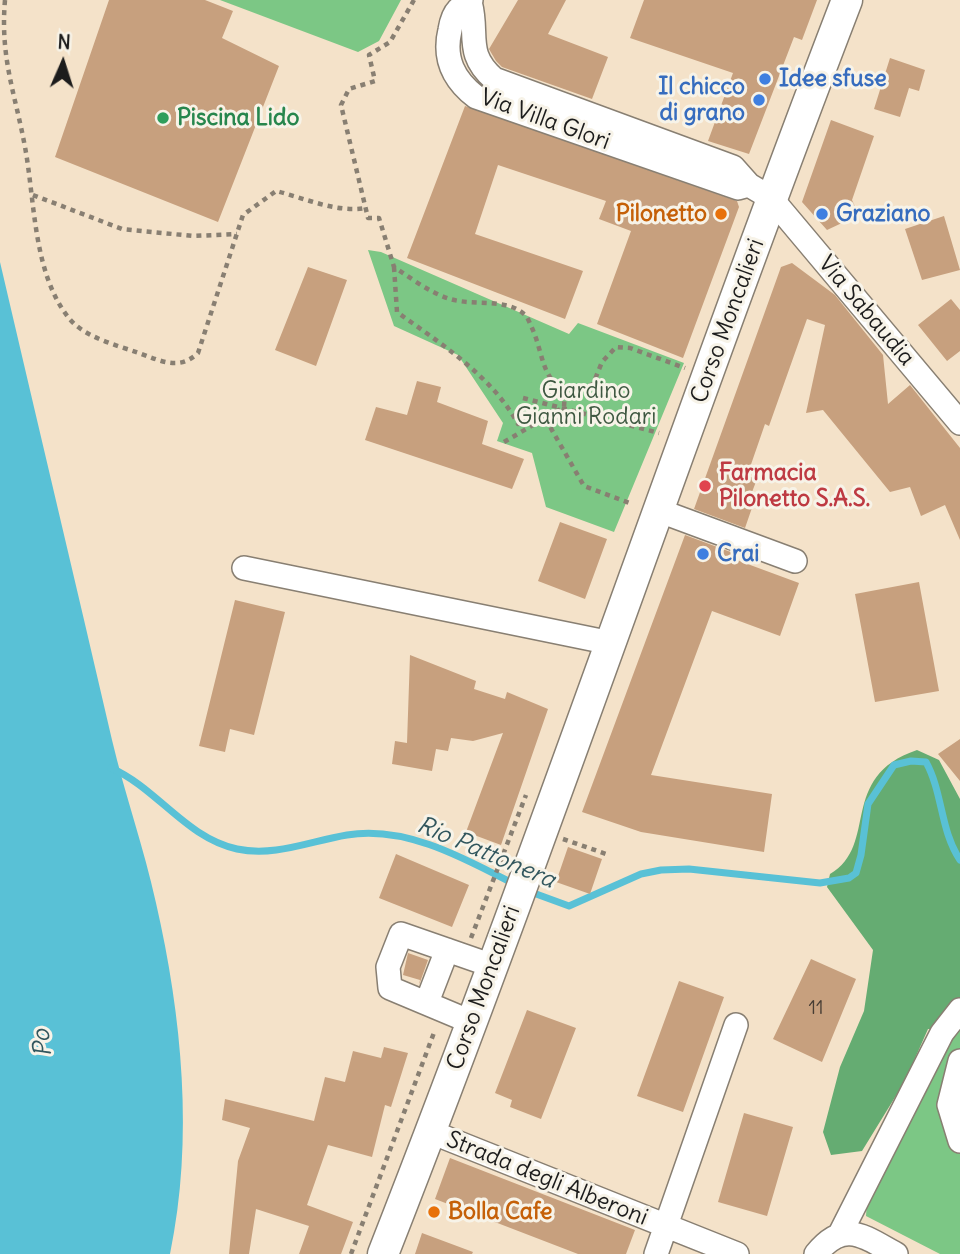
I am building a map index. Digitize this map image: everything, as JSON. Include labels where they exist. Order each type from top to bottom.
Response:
[{"type":"main road","name":"Corso Moncalieri","points":[[383,1254],[493,966],[498,909],[532,860],[611,643],[646,507],[760,191],[847,0]]},
{"type":"street","name":"Via Villa Glori","points":[[471,1],[457,10],[452,21],[448,56],[453,73],[461,86],[476,97],[738,188],[760,191]]},
{"type":"street","name":"Via Sabaudia","points":[[760,191],[960,423]]},
{"type":"street","points":[[646,507],[795,561]]},
{"type":"street","points":[[244,568],[611,643]]},
{"type":"street","points":[[471,1022],[390,988],[388,967],[401,934],[493,966]]},
{"type":"street","points":[[435,1005],[456,953]]},
{"type":"street","points":[[816,1254],[832,1237],[841,1232],[942,1033],[960,1010]]},
{"type":"street","name":"Strada degli Alberoni","points":[[656,1254],[736,1025]]},
{"type":"street","points":[[960,1061],[949,1105],[960,1141]]},
{"type":"street","name":"Strada degli Alberoni","points":[[431,1132],[737,1254]]},
{"type":"street","points":[[841,1232],[856,1234],[896,1254]]},
{"type":"path","points":[[5,0],[2,32],[7,78],[25,145],[52,290],[69,319],[97,338],[174,365],[188,362],[198,353],[243,215],[276,191],[353,210],[365,208]]},
{"type":"path","points":[[414,0],[390,41],[369,55],[375,80],[349,89],[341,105],[368,218],[379,218],[394,267],[397,312],[453,352],[506,403],[518,424],[545,418]]},
{"type":"path","points":[[32,194],[122,229],[182,235],[237,234]]},
{"type":"path","points":[[394,267],[449,299],[509,306],[526,314],[540,345],[547,377],[557,388],[565,391],[572,393],[593,384],[602,362],[616,347],[630,348],[685,368]]},
{"type":"path","points":[[564,407],[565,391]]},
{"type":"path","points":[[523,398],[659,433]]},
{"type":"path","points":[[504,442],[564,407]]},
{"type":"path","points":[[545,418],[584,486],[646,507]]},
{"type":"path","points":[[570,842],[609,855]]},
{"type":"path","points":[[456,953],[498,909],[503,855]]},
{"type":"path","points":[[351,1254],[435,1005]]},
{"type":"green space","points":[[220,0],[401,0],[379,41],[358,52]]},
{"type":"green space","name":"Giardino Gianni Rodari","points":[[368,250],[381,252],[569,334],[578,323],[684,363],[614,532],[546,507],[532,453],[497,441],[503,423],[458,355],[394,326]]},
{"type":"green space","points":[[917,750],[939,760],[960,799],[960,1031],[928,1029],[905,1081],[862,1151],[831,1155],[823,1132],[840,1067],[864,1011],[873,950],[827,887],[830,874],[845,861],[853,846],[867,793],[877,777],[892,762]]},
{"type":"green space","points":[[960,1020],[960,1254],[940,1254],[866,1216],[867,1201]]},
{"type":"water","name":"Po","points":[[0,262],[112,740],[151,882],[173,990],[182,1078],[183,1122],[182,1167],[170,1254],[0,1254]]},
{"type":"building","name":"Piscina Lido","points":[[109,0],[205,0],[233,11],[222,38],[279,66],[218,222],[55,157]]},
{"type":"building","points":[[518,0],[566,0],[548,34],[608,57],[592,99],[502,67],[496,61],[489,49]]},
{"type":"building","points":[[644,0],[817,0],[802,40],[794,37],[749,154],[708,141],[733,73],[630,38]]},
{"type":"building","points":[[890,58],[925,70],[919,91],[909,88],[900,117],[874,109]]},
{"type":"building","points":[[465,106],[737,201],[739,207],[683,358],[597,324],[631,231],[599,219],[606,201],[498,165],[475,234],[583,271],[565,319],[407,258]]},
{"type":"building","points":[[831,120],[874,136],[852,200],[859,215],[827,230],[802,202]]},
{"type":"building","points":[[944,216],[960,270],[922,280],[905,229]]},
{"type":"building","points":[[792,263],[835,295],[883,355],[888,404],[910,385],[960,448],[960,540],[945,505],[921,516],[910,487],[890,492],[823,410],[806,413],[825,325],[807,319],[769,426],[765,424],[747,476],[757,479],[749,500],[754,502],[745,528],[694,509],[781,267]]},
{"type":"building","points":[[308,267],[347,280],[316,366],[275,350]]},
{"type":"building","points":[[951,299],[960,310],[960,351],[947,361],[918,325]]},
{"type":"building","points":[[417,381],[441,387],[437,402],[488,421],[482,444],[524,459],[512,489],[365,440],[376,407],[407,415]]},
{"type":"building","points":[[560,522],[607,539],[585,599],[538,581]]},
{"type":"building","points":[[685,535],[736,554],[734,559],[799,583],[780,636],[712,611],[651,775],[772,794],[764,852],[641,832],[582,812]]},
{"type":"building","points":[[919,582],[939,691],[875,702],[855,594]]},
{"type":"building","points":[[235,600],[285,612],[254,735],[230,729],[225,752],[199,746]]},
{"type":"building","points":[[410,655],[476,681],[474,689],[505,699],[507,692],[548,709],[501,845],[466,832],[503,733],[473,741],[451,738],[448,751],[436,749],[432,771],[392,764],[395,741],[407,743]]},
{"type":"building","points":[[960,739],[960,781],[938,754]]},
{"type":"building","points":[[568,847],[602,859],[590,894],[556,882]]},
{"type":"building","points":[[396,854],[469,885],[452,927],[379,898]]},
{"type":"building","points":[[408,953],[428,960],[419,985],[420,980],[403,975]]},
{"type":"building","points":[[811,959],[856,979],[822,1062],[773,1039]]},
{"type":"building","points":[[679,981],[724,997],[683,1112],[637,1096]]},
{"type":"building","points":[[527,1010],[576,1028],[541,1119],[510,1107],[512,1100],[495,1093]]},
{"type":"building","points":[[384,1047],[408,1053],[391,1107],[385,1105],[372,1157],[328,1145],[307,1205],[353,1222],[341,1254],[299,1254],[309,1226],[256,1209],[249,1254],[229,1254],[238,1161],[250,1128],[222,1120],[225,1099],[314,1121],[325,1077],[345,1082],[353,1051],[381,1058]]},
{"type":"building","points":[[744,1113],[793,1127],[767,1216],[718,1202]]},
{"type":"building","points":[[450,1158],[635,1230],[626,1254],[578,1254],[435,1199]]},
{"type":"building","points":[[422,1233],[473,1252],[415,1254]]},
{"type":"waterway","name":"Rio Pattonera","points":[[528,891],[569,906],[641,874],[661,870],[689,869],[820,883],[849,878],[856,873],[861,855],[868,804],[894,765],[911,761],[926,762],[932,774],[949,836],[960,860]]},
{"type":"waterway","name":"Rio Pattonera","points":[[111,768],[143,788],[202,835],[237,849],[279,850],[347,835],[391,835],[434,846],[514,884]]},
{"type":"place","name":"Idee sfuse","points":[[765,79]]},
{"type":"place","name":"Il chicco di grano","points":[[759,100]]},
{"type":"place","name":"Piscina Lido","points":[[163,118]]},
{"type":"place","name":"Pilonetto","points":[[721,214]]},
{"type":"place","name":"Graziano","points":[[822,214]]},
{"type":"place","name":"Farmacia Pilonetto S.A.S.","points":[[705,486]]},
{"type":"place","name":"Crai","points":[[703,554]]},
{"type":"place","name":"Bolla Cafe","points":[[434,1212]]}]
